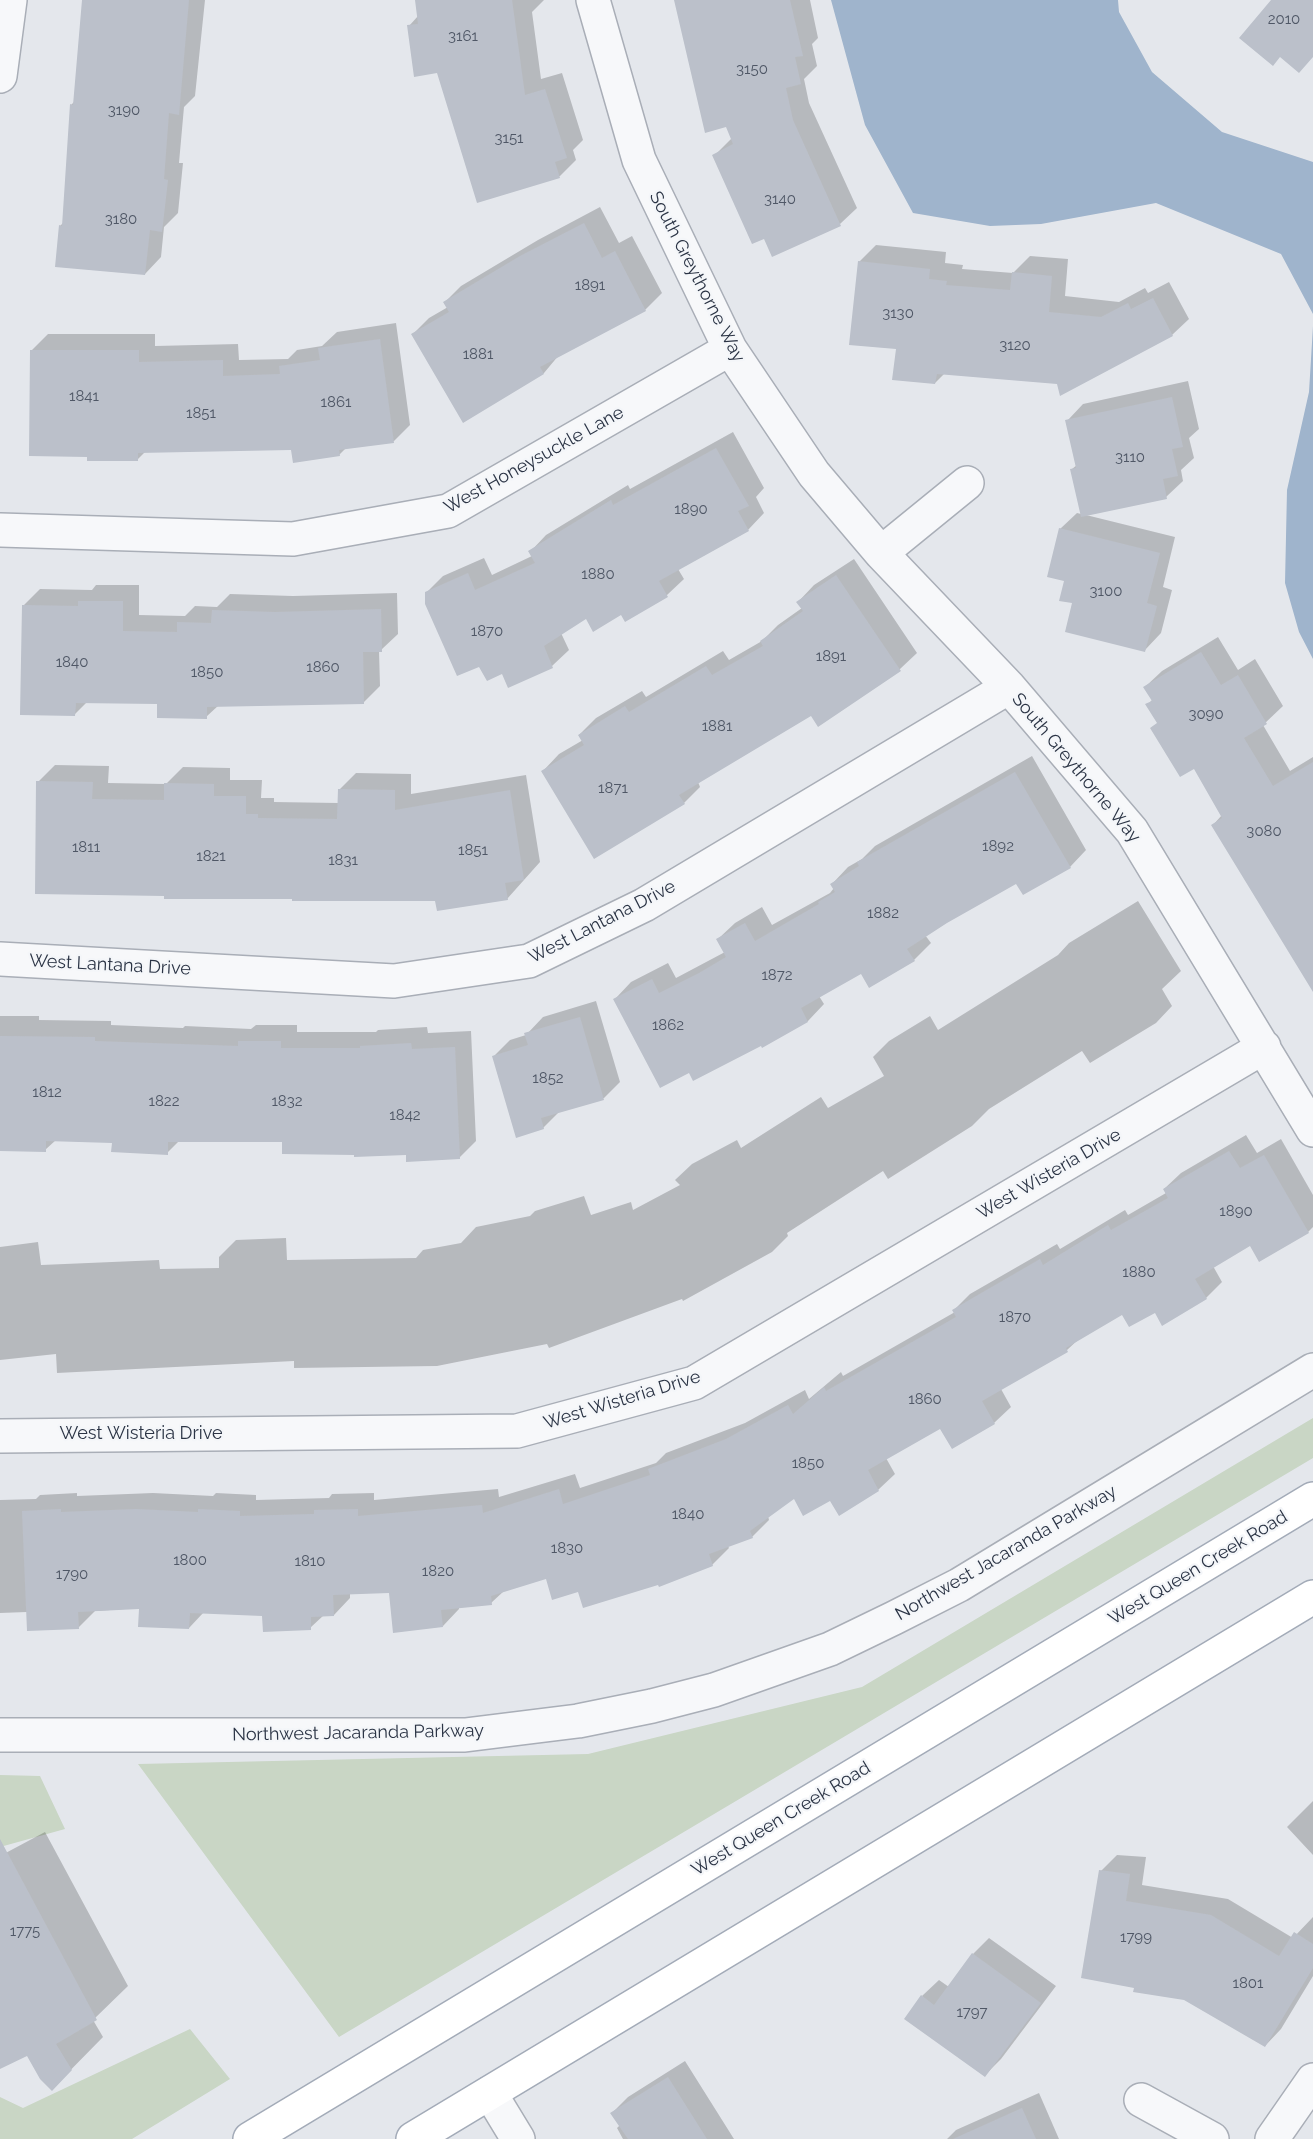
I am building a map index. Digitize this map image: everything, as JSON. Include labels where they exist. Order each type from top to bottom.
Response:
[{"type":"main road","name":"West Queen Creek Road","points":[[250,2139],[1313,1499]]},
{"type":"main road","points":[[413,2139],[1313,1597]]},
{"type":"street","points":[[0,76],[10,0]]},
{"type":"street","name":"South Greythorne Way","points":[[593,0],[639,160],[730,349],[814,474],[881,553],[1009,687],[1132,831],[1313,1130]]},
{"type":"street","name":"West Honeysuckle Lane","points":[[0,530],[293,539],[448,511],[730,349]]},
{"type":"street","points":[[881,553],[967,483]]},
{"type":"street","name":"West Lantana Drive","points":[[0,959],[394,981],[529,962],[644,905],[1009,687]]},
{"type":"street","name":"West Wisteria Drive","points":[[0,1436],[517,1431],[694,1383],[1264,1047]]},
{"type":"street","name":"Northwest Jacaranda Parkway","points":[[0,1735],[465,1735],[578,1721],[652,1706],[714,1690],[830,1649],[959,1585],[1313,1370]]},
{"type":"street","points":[[1272,2139],[1313,2080]]},
{"type":"street","points":[[490,2093],[518,2139]]},
{"type":"street","points":[[1141,2100],[1212,2139]]},
{"type":"green space","points":[[1313,1418],[1313,1458],[339,2037],[138,1764],[588,1754],[862,1687]]},
{"type":"green space","points":[[0,1775],[40,1776],[65,1829],[0,1847]]},
{"type":"green space","points":[[190,2029],[230,2079],[132,2139],[0,2139],[0,2097],[23,2108]]},
{"type":"water","points":[[831,0],[1118,0],[1119,12],[1152,72],[1222,132],[1313,162],[1313,314],[1281,254],[1156,203],[1041,224],[990,226],[913,213],[865,125]]},
{"type":"water","points":[[1313,326],[1313,659],[1299,632],[1285,583],[1287,490],[1309,392]]},
{"type":"building","points":[[82,0],[189,0],[179,115],[169,113],[164,179],[168,180],[162,232],[150,230],[145,275],[55,267],[59,225],[62,226],[70,104],[73,105]]},
{"type":"building","points":[[415,0],[512,0],[525,95],[545,89],[567,158],[555,162],[560,178],[477,203],[437,73],[414,77],[407,25],[418,24]]},
{"type":"building","points":[[674,0],[790,0],[803,56],[795,57],[801,84],[786,88],[793,120],[841,226],[772,257],[764,239],[752,244],[712,155],[733,144],[726,127],[705,133]]},
{"type":"building","points":[[1271,0],[1313,0],[1313,57],[1299,73],[1280,57],[1273,66],[1239,38]]},
{"type":"building","points":[[584,223],[602,258],[615,251],[646,311],[540,367],[544,374],[463,423],[411,334],[449,312],[443,302],[520,256]]},
{"type":"building","points":[[858,261],[930,269],[929,279],[947,281],[946,285],[1010,290],[1012,272],[1052,276],[1049,312],[1101,317],[1128,303],[1131,309],[1153,298],[1173,336],[1060,396],[1057,384],[937,374],[935,384],[892,380],[896,349],[849,345]]},
{"type":"building","points":[[380,339],[394,443],[339,450],[340,456],[293,463],[291,450],[138,453],[138,461],[87,461],[87,457],[29,456],[30,350],[139,350],[139,362],[223,360],[223,376],[280,374],[279,366],[320,360],[318,348]]},
{"type":"building","points":[[1172,397],[1183,447],[1172,449],[1178,476],[1163,479],[1167,499],[1081,517],[1070,469],[1076,468],[1065,420]]},
{"type":"building","points":[[716,448],[749,506],[738,511],[749,531],[659,581],[668,597],[625,622],[621,615],[593,632],[586,619],[544,646],[553,668],[508,688],[502,674],[487,681],[479,667],[457,676],[425,604],[425,592],[468,573],[475,590],[535,563],[528,551],[611,500],[613,505]]},
{"type":"building","points":[[1059,528],[1160,553],[1147,603],[1157,606],[1145,652],[1065,632],[1072,603],[1059,601],[1064,581],[1047,577]]},
{"type":"building","points":[[836,575],[901,671],[818,727],[811,716],[679,795],[685,804],[594,859],[541,771],[584,745],[578,735],[625,706],[629,712],[706,666],[712,675],[763,646],[760,641],[803,611],[796,602]]},
{"type":"building","points":[[78,601],[123,601],[123,631],[177,632],[177,622],[211,623],[212,610],[275,612],[381,609],[382,652],[363,652],[364,704],[207,707],[207,719],[157,718],[157,704],[76,703],[75,716],[20,715],[22,605],[78,606]]},
{"type":"building","points":[[1201,652],[1221,685],[1238,675],[1267,724],[1244,738],[1273,786],[1313,762],[1313,992],[1211,825],[1222,818],[1194,769],[1180,777],[1150,728],[1157,723],[1145,704],[1152,701],[1143,687]]},
{"type":"building","points":[[1015,772],[1071,868],[1023,895],[1016,884],[947,923],[907,949],[915,961],[869,988],[861,974],[801,1008],[808,1022],[762,1048],[761,1046],[693,1081],[689,1073],[660,1088],[613,999],[652,979],[659,993],[699,973],[726,957],[716,939],[745,923],[755,941],[819,904],[818,902],[835,892],[830,884],[859,866],[857,862]]},
{"type":"building","points":[[36,781],[93,782],[92,799],[164,800],[164,783],[214,784],[214,796],[246,796],[246,814],[258,814],[258,818],[337,819],[338,789],[395,790],[395,810],[510,790],[524,880],[505,883],[508,900],[437,911],[435,901],[164,899],[164,896],[35,894]]},
{"type":"building","points":[[580,1017],[604,1100],[541,1118],[544,1129],[516,1138],[492,1056],[528,1045],[524,1033]]},
{"type":"building","points":[[0,1036],[95,1037],[95,1041],[238,1046],[238,1041],[281,1041],[281,1048],[360,1048],[360,1046],[411,1043],[412,1049],[455,1047],[460,1159],[406,1162],[406,1155],[354,1157],[354,1155],[282,1154],[282,1142],[168,1142],[168,1155],[111,1152],[112,1143],[46,1141],[46,1152],[0,1151]]},
{"type":"building","points":[[1229,1151],[1240,1168],[1264,1155],[1309,1233],[1259,1262],[1250,1246],[1195,1279],[1207,1299],[1162,1326],[1155,1313],[1129,1327],[1122,1315],[1066,1348],[1068,1352],[982,1401],[995,1424],[952,1449],[940,1429],[868,1470],[879,1491],[839,1516],[830,1501],[803,1516],[794,1499],[750,1531],[753,1538],[709,1554],[713,1566],[659,1587],[658,1585],[583,1608],[578,1592],[552,1600],[546,1579],[491,1596],[492,1605],[441,1610],[443,1627],[393,1633],[389,1593],[333,1595],[334,1616],[311,1617],[311,1630],[263,1632],[262,1616],[190,1613],[189,1629],[138,1627],[139,1609],[78,1612],[79,1629],[27,1631],[22,1511],[136,1509],[198,1512],[198,1509],[240,1511],[240,1516],[314,1514],[314,1510],[358,1509],[358,1516],[482,1505],[483,1513],[559,1489],[563,1504],[650,1475],[648,1469],[726,1439],[788,1405],[793,1414],[824,1387],[826,1391],[956,1317],[952,1310],[1040,1259],[1043,1265],[1108,1225],[1111,1230],[1168,1198],[1163,1189]]},
{"type":"building","points":[[0,1839],[97,2020],[56,2044],[72,2070],[52,2091],[40,2079],[27,2056],[0,2069]]},
{"type":"building","points":[[1099,1870],[1130,1874],[1126,1901],[1211,1915],[1279,1956],[1294,1932],[1313,1944],[1313,1968],[1265,2047],[1184,2000],[1133,1992],[1134,1988],[1081,1978]]},
{"type":"building","points":[[972,1953],[1041,2003],[985,2077],[904,2019],[921,1995],[934,2005]]},
{"type":"building","points":[[668,2077],[707,2139],[628,2139],[610,2113]]},
{"type":"building","points":[[1022,2108],[1036,2139],[953,2139]]}]
